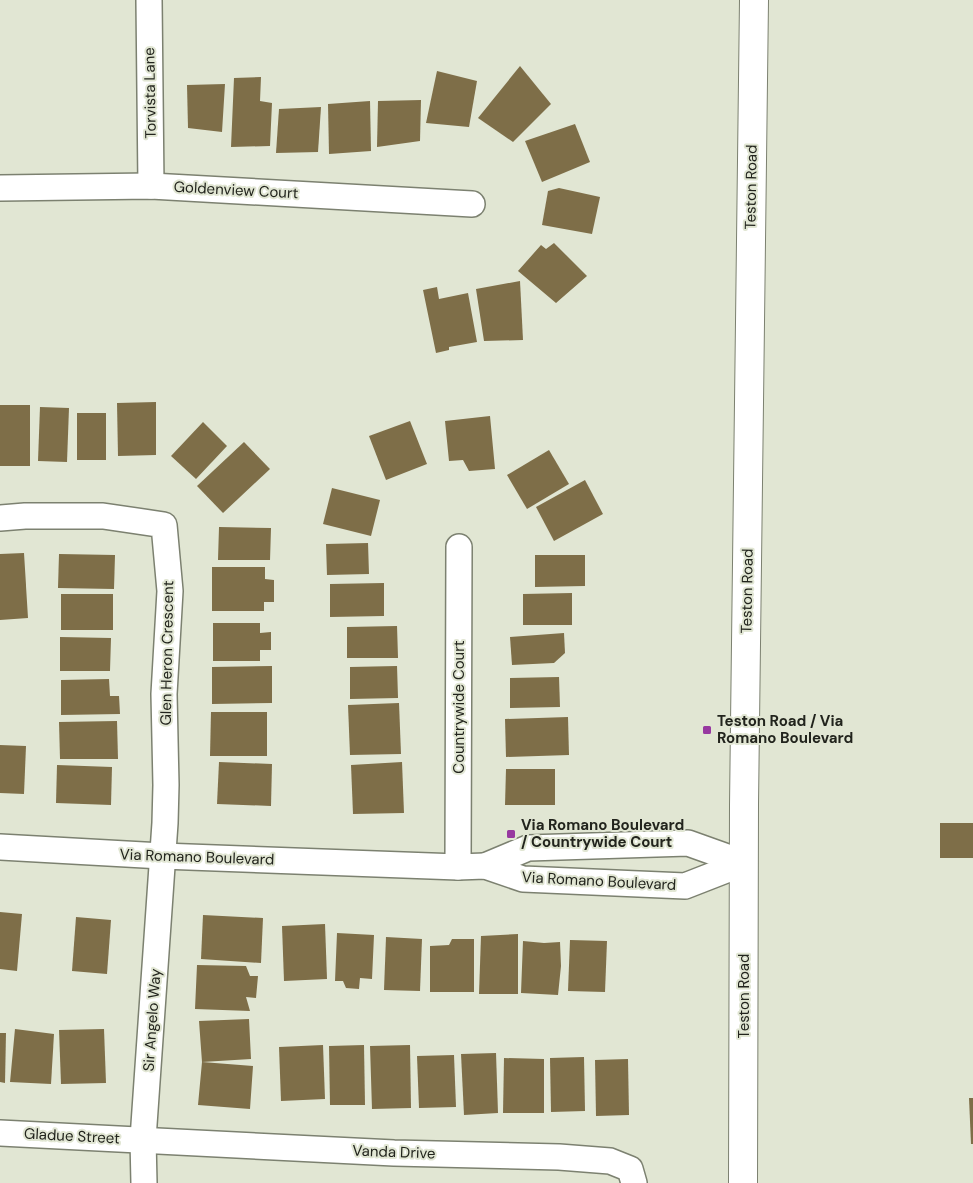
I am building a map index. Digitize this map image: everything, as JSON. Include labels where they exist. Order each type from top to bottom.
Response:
[{"type":"main road","name":"Teston Road","points":[[743,1183],[744,863],[754,0]]},
{"type":"street","name":"Torvista Lane","points":[[149,0],[151,186]]},
{"type":"street","name":"Goldenview Court","points":[[0,188],[151,186],[472,204]]},
{"type":"street","name":"Glen Heron Crescent","points":[[0,518],[25,516],[102,516],[164,525],[170,591],[164,694],[166,786],[162,856]]},
{"type":"street","name":"Countrywide Court","points":[[458,866],[459,547]]},
{"type":"street","name":"Via Romano Boulevard","points":[[485,866],[528,848],[688,843],[744,863]]},
{"type":"street","name":"Via Romano Boulevard","points":[[0,847],[162,856],[485,866],[523,879],[685,886],[744,863]]},
{"type":"street","name":"Sir Angelo Way","points":[[144,1183],[144,1140],[161,901],[162,856]]},
{"type":"street","name":"Gladue Street","points":[[0,1133],[144,1140]]},
{"type":"street","name":"Vanda Drive","points":[[144,1140],[394,1153],[550,1157],[610,1161],[630,1169],[634,1183]]},
{"type":"building","points":[[520,66],[551,104],[513,142],[478,118]]},
{"type":"building","points":[[437,71],[477,81],[469,127],[426,123]]},
{"type":"building","points":[[261,77],[260,101],[272,103],[270,146],[231,147],[234,78]]},
{"type":"building","points":[[225,84],[222,132],[188,128],[187,85]]},
{"type":"building","points":[[421,100],[420,141],[377,147],[378,101]]},
{"type":"building","points":[[370,101],[371,151],[329,154],[328,104]]},
{"type":"building","points":[[321,107],[318,152],[276,153],[279,109]]},
{"type":"building","points":[[575,124],[590,162],[542,182],[525,141]]},
{"type":"building","points":[[559,188],[600,197],[592,234],[542,225],[548,191]]},
{"type":"building","points":[[554,243],[587,276],[556,303],[518,271],[541,245],[546,249]]},
{"type":"building","points":[[520,281],[523,340],[484,341],[476,289]]},
{"type":"building","points":[[437,287],[439,299],[468,293],[477,342],[449,347],[449,350],[436,353],[423,290]]},
{"type":"building","points":[[156,402],[156,455],[118,456],[117,403]]},
{"type":"building","points":[[0,405],[30,405],[30,466],[0,466]]},
{"type":"building","points":[[40,407],[69,408],[67,462],[38,461]]},
{"type":"building","points":[[77,413],[106,413],[106,460],[77,460]]},
{"type":"building","points":[[490,416],[495,469],[469,471],[463,460],[449,461],[445,421]]},
{"type":"building","points":[[410,421],[427,464],[386,480],[369,436]]},
{"type":"building","points":[[203,422],[227,446],[196,479],[171,456]]},
{"type":"building","points":[[244,442],[270,469],[223,513],[197,486]]},
{"type":"building","points":[[549,450],[569,484],[527,509],[507,475]]},
{"type":"building","points":[[585,480],[603,514],[554,541],[536,507]]},
{"type":"building","points":[[332,488],[380,500],[371,536],[323,524]]},
{"type":"building","points":[[219,527],[271,528],[270,560],[218,560]]},
{"type":"building","points":[[368,543],[369,574],[327,575],[326,544]]},
{"type":"building","points":[[24,553],[28,618],[0,620],[0,554]]},
{"type":"building","points":[[59,554],[115,555],[114,589],[58,588]]},
{"type":"building","points":[[535,555],[585,555],[585,586],[535,587]]},
{"type":"building","points":[[212,567],[265,567],[265,579],[274,580],[274,602],[264,602],[264,611],[212,611]]},
{"type":"building","points":[[384,583],[384,616],[330,617],[330,584]]},
{"type":"building","points":[[572,593],[572,625],[523,625],[523,594]]},
{"type":"building","points":[[61,594],[113,594],[113,630],[61,630]]},
{"type":"building","points":[[213,623],[260,623],[260,633],[271,632],[271,650],[260,650],[260,661],[213,661]]},
{"type":"building","points":[[397,626],[398,658],[347,658],[347,627]]},
{"type":"building","points":[[564,633],[565,653],[554,663],[512,665],[510,637]]},
{"type":"building","points":[[60,637],[111,638],[110,671],[60,671]]},
{"type":"building","points":[[272,666],[272,703],[212,704],[212,667]]},
{"type":"building","points":[[397,666],[398,698],[350,699],[350,667]]},
{"type":"building","points":[[559,677],[560,707],[510,708],[510,678]]},
{"type":"building","points":[[109,679],[110,696],[119,696],[120,714],[61,715],[61,680]]},
{"type":"building","points":[[399,703],[401,754],[350,755],[348,705]]},
{"type":"building","points":[[211,712],[267,712],[267,756],[210,756]]},
{"type":"building","points":[[568,717],[569,755],[506,757],[505,719]]},
{"type":"building","points":[[117,721],[118,759],[60,759],[59,722]]},
{"type":"building","points":[[0,745],[26,746],[24,794],[0,793]]},
{"type":"building","points":[[219,762],[272,764],[271,806],[217,804]]},
{"type":"building","points":[[402,762],[404,813],[353,814],[351,765]]},
{"type":"building","points":[[57,765],[112,767],[111,805],[56,803]]},
{"type":"building","points":[[506,769],[555,769],[555,805],[505,805]]},
{"type":"building","points":[[940,823],[973,823],[973,858],[940,858]]},
{"type":"building","points":[[0,912],[22,914],[17,971],[0,969]]},
{"type":"building","points":[[203,915],[263,918],[261,963],[201,959]]},
{"type":"building","points":[[76,917],[111,920],[107,974],[72,971]]},
{"type":"building","points":[[325,924],[327,979],[284,981],[282,926]]},
{"type":"building","points":[[337,933],[374,935],[372,979],[360,978],[359,989],[346,988],[343,981],[335,981]]},
{"type":"building","points":[[518,934],[518,994],[479,994],[481,936]]},
{"type":"building","points":[[386,937],[422,939],[420,991],[384,990]]},
{"type":"building","points":[[452,939],[474,939],[474,992],[430,992],[430,946],[449,945]]},
{"type":"building","points":[[570,940],[607,941],[605,992],[568,991]]},
{"type":"building","points":[[523,941],[560,942],[561,966],[558,995],[521,993]]},
{"type":"building","points":[[197,965],[246,966],[250,976],[258,976],[256,998],[246,997],[250,1011],[195,1009]]},
{"type":"building","points":[[249,1019],[251,1059],[202,1062],[199,1021]]},
{"type":"building","points":[[15,1029],[54,1034],[51,1084],[10,1082]]},
{"type":"building","points":[[104,1029],[106,1083],[61,1084],[59,1030]]},
{"type":"building","points":[[0,1033],[6,1033],[5,1083],[0,1082]]},
{"type":"building","points":[[323,1045],[325,1099],[281,1101],[279,1047]]},
{"type":"building","points":[[364,1045],[365,1105],[330,1105],[329,1046]]},
{"type":"building","points":[[410,1045],[411,1108],[372,1109],[370,1046]]},
{"type":"building","points":[[496,1053],[498,1113],[464,1115],[461,1054]]},
{"type":"building","points":[[454,1055],[456,1107],[419,1108],[417,1056]]},
{"type":"building","points":[[584,1057],[585,1111],[551,1112],[550,1058]]},
{"type":"building","points":[[504,1058],[544,1059],[544,1113],[503,1113]]},
{"type":"building","points":[[628,1059],[629,1115],[596,1116],[595,1060]]},
{"type":"building","points":[[202,1062],[253,1066],[250,1109],[198,1105]]},
{"type":"building","points":[[969,1098],[973,1098],[973,1144],[971,1144]]},
{"type":"place","name":"Teston Road / Via Romano Boulevard","points":[[707,730]]},
{"type":"place","name":"Via Romano Boulevard / Countrywide Court","points":[[511,834]]}]
